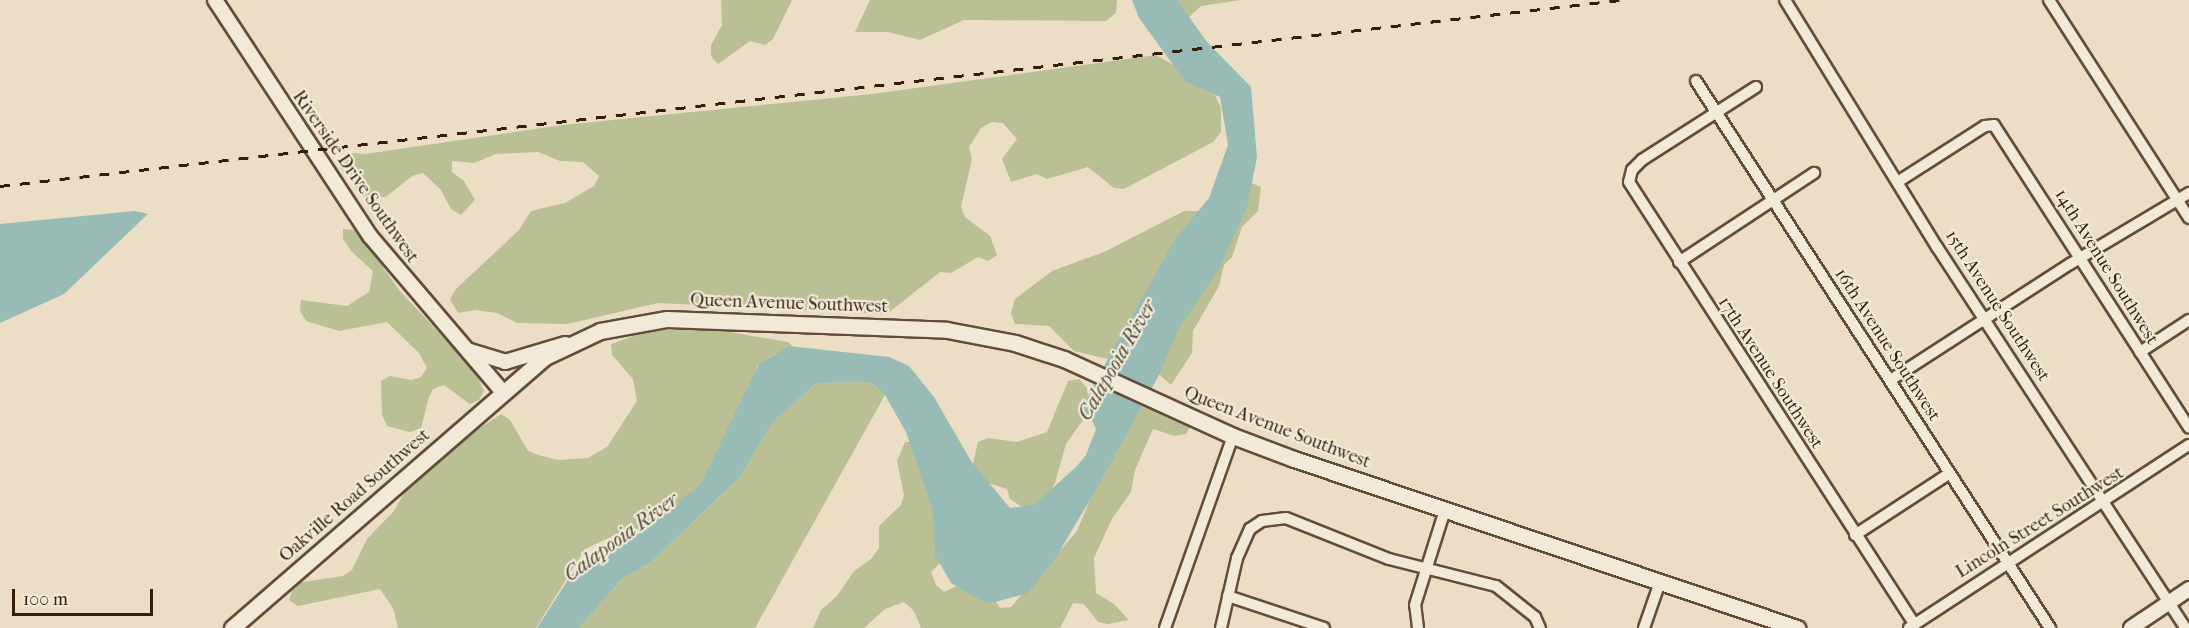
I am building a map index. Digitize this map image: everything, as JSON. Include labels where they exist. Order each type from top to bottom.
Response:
[{"type":"main road","name":"Queen Avenue Southwest","points":[[503,392],[570,343],[628,323],[667,319],[963,332],[1036,349],[1083,367],[1233,436],[1797,628]]},
{"type":"main road","name":"Oakville Road Southwest","points":[[232,628],[503,392]]},
{"type":"street","name":"Riverside Drive Southwest","points":[[215,0],[370,236],[503,392]]},
{"type":"street","name":"15th Avenue Southwest","points":[[1785,0],[1985,318],[2185,628]]},
{"type":"street","points":[[2049,0],[2189,218]]},
{"type":"street","name":"16th Avenue Southwest","points":[[1696,81],[1716,115],[1892,379],[2050,628]]},
{"type":"street","name":"17th Avenue Southwest","points":[[1756,87],[1716,115],[1661,147],[1632,170],[1629,182],[1856,535],[1911,625]]},
{"type":"street","name":"14th Avenue Southwest","points":[[1899,181],[1985,126],[1994,125],[2189,428]]},
{"type":"street","points":[[1679,262],[1814,172]]},
{"type":"street","points":[[1892,379],[1985,318],[2189,193]]},
{"type":"street","points":[[2140,352],[2189,320]]},
{"type":"street","points":[[465,348],[484,358],[505,362],[570,343]]},
{"type":"street","points":[[1165,628],[1233,436]]},
{"type":"street","name":"Lincoln Street Southwest","points":[[1911,625],[2104,503],[2189,445]]},
{"type":"street","points":[[1856,535],[1950,473]]},
{"type":"street","points":[[1418,628],[1415,605],[1445,510]]},
{"type":"street","points":[[1221,628],[1242,543],[1250,529],[1275,518],[1297,521],[1352,547],[1496,586],[1535,616],[1540,628]]},
{"type":"street","points":[[1644,628],[1660,582]]},
{"type":"street","points":[[2131,628],[2189,589]]},
{"type":"street","points":[[1228,596],[1323,628]]},
{"type":"green space","points":[[721,0],[792,0],[773,39],[765,45],[750,41],[718,64],[711,56],[711,45],[722,25]]},
{"type":"green space","points":[[870,0],[1117,0],[1116,13],[1106,21],[964,20],[920,40],[888,32],[855,32]]},
{"type":"green space","points":[[1176,0],[1241,0],[1201,6],[1186,20]]},
{"type":"green space","points":[[1156,55],[1211,86],[1221,108],[1221,132],[1213,142],[1124,189],[1114,188],[1088,167],[1047,179],[1037,174],[1011,182],[1002,159],[1017,139],[1003,123],[992,122],[981,128],[969,147],[972,159],[961,207],[965,217],[990,236],[997,255],[988,261],[978,257],[951,273],[940,272],[887,314],[658,303],[567,324],[517,323],[497,313],[475,310],[458,313],[450,299],[456,289],[519,230],[531,211],[565,203],[594,186],[599,176],[583,162],[560,161],[538,152],[496,154],[474,163],[452,161],[452,172],[464,181],[475,200],[461,215],[451,209],[441,190],[423,173],[412,176],[387,196],[367,201],[339,166],[343,157],[354,153],[365,154],[563,125],[872,94]]},
{"type":"green space","points":[[1251,183],[1261,187],[1258,211],[1242,227],[1232,257],[1224,265],[1219,286],[1193,331],[1192,353],[1171,385],[1154,370],[1074,351],[1049,326],[1015,324],[1011,313],[1015,299],[1052,271],[1104,252],[1184,211],[1204,211]]},
{"type":"green space","points":[[343,229],[357,230],[399,290],[476,372],[484,391],[479,400],[470,404],[444,385],[433,389],[421,428],[410,432],[387,426],[382,415],[381,381],[390,376],[411,380],[421,377],[427,368],[419,353],[387,322],[339,331],[306,321],[300,311],[301,300],[347,306],[369,292],[373,271],[352,252],[343,239]]},
{"type":"green space","points":[[651,330],[718,330],[788,342],[795,349],[775,354],[757,366],[750,396],[699,487],[646,531],[615,535],[585,549],[536,628],[398,628],[393,608],[380,589],[298,606],[289,600],[292,590],[302,582],[343,576],[352,570],[367,539],[394,511],[410,483],[428,471],[438,456],[501,414],[510,420],[528,451],[538,455],[558,460],[588,458],[607,447],[637,401],[633,379],[612,355],[611,344]]},
{"type":"green space","points":[[1079,379],[1087,388],[1090,410],[1066,444],[1055,483],[1045,501],[1028,511],[1010,499],[1007,489],[985,482],[973,464],[978,442],[988,438],[1017,442],[1047,432],[1068,381]]},
{"type":"green space","points":[[870,382],[885,395],[755,628],[579,628],[621,580],[651,562],[740,477],[772,423],[816,383]]},
{"type":"green space","points":[[1143,400],[1191,425],[1186,434],[1175,436],[1153,429],[1135,470],[1131,492],[1112,519],[1094,558],[1096,593],[1114,604],[1129,620],[1108,624],[1098,622],[1084,604],[1073,603],[1060,628],[921,628],[914,611],[904,602],[885,609],[864,628],[813,628],[821,610],[837,596],[854,571],[871,559],[879,548],[879,526],[901,505],[904,495],[897,461],[905,442],[916,442],[949,555],[931,572],[936,585],[944,592],[959,585],[988,590],[1000,608],[1011,607],[1077,531],[1096,485]]},
{"type":"water","name":"Calapooia River","points":[[1132,0],[1177,0],[1207,42],[1251,87],[1257,157],[1247,207],[1220,267],[1179,328],[1159,375],[1097,488],[1055,559],[1028,593],[988,604],[951,583],[935,555],[932,508],[906,432],[885,395],[870,382],[816,383],[772,423],[740,477],[651,562],[621,580],[579,628],[537,628],[571,575],[654,524],[701,483],[759,364],[789,346],[889,357],[909,366],[934,397],[971,461],[1010,508],[1034,505],[1077,466],[1086,455],[1096,429],[1089,414],[1080,419],[1090,391],[1174,241],[1209,198],[1228,145],[1220,97],[1185,81],[1139,18]]},
{"type":"water","points":[[135,211],[148,214],[64,294],[0,323],[0,224]]},
{"type":"railway","points":[[0,186],[1620,0]]}]
